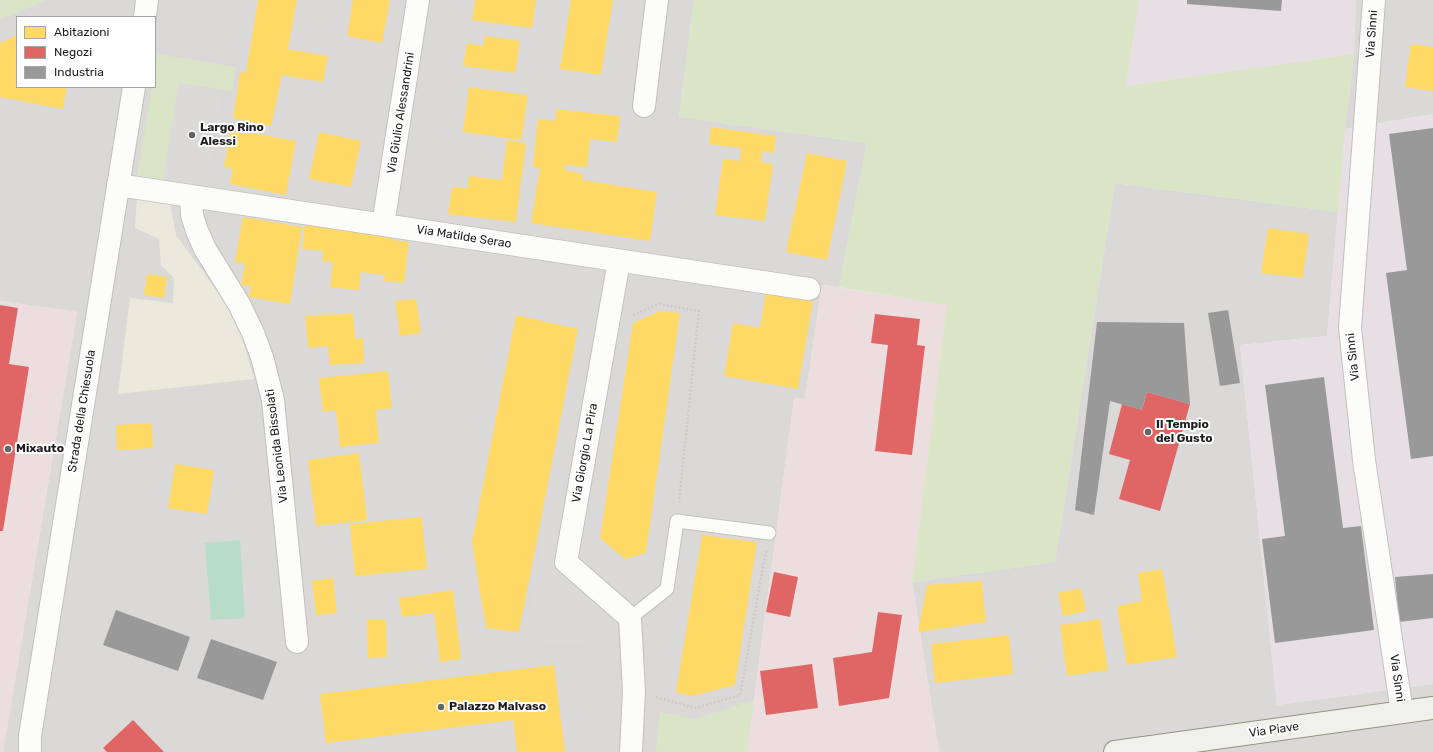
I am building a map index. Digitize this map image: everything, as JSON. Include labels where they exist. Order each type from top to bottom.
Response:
[{"type":"main road","name":"Via Piave","points":[[1115,752],[1433,708]]},
{"type":"street","points":[[145,16],[147,0]]},
{"type":"street","name":"Via Giulio Alessandrini","points":[[383,225],[418,0]]},
{"type":"street","points":[[644,106],[657,0]]},
{"type":"street","name":"Via Sinni","points":[[1374,0],[1350,328],[1364,460],[1402,712]]},
{"type":"street","name":"Strada della Chiesuola","points":[[28,747],[134,88]]},
{"type":"street","name":"Via Matilde Serao","points":[[118,185],[809,289]]},
{"type":"street","name":"Via Leonida Bissolati","points":[[191,196],[192,215],[197,231],[205,249],[239,304],[253,333],[262,357],[273,400],[297,642]]},
{"type":"street","name":"Via Giorgio La Pira","points":[[619,261],[566,562],[630,618]]},
{"type":"street","points":[[630,618],[634,692],[631,752]]},
{"type":"lane","points":[[630,618],[667,589],[677,521],[769,533]]},
{"type":"path","points":[[607,327],[659,304],[699,311],[677,521]]},
{"type":"path","points":[[634,692],[695,708],[740,695],[769,533]]},
{"type":"shaded area","points":[[46,0],[694,0],[679,117],[867,143],[839,287],[822,285],[805,399],[794,398],[747,752],[3,752],[77,312],[0,301],[0,19]]},
{"type":"shaded area","points":[[1139,0],[1356,0],[1354,54],[1126,86]]},
{"type":"shaded area","points":[[1356,0],[1433,0],[1433,114],[1345,129],[1354,54]]},
{"type":"shaded area","name":"Largo Rino Alessi","points":[[179,83],[222,90],[206,188],[163,181]]},
{"type":"shaded area","points":[[1433,114],[1433,684],[1277,705],[1240,345],[1327,336],[1345,129]]},
{"type":"shaded area","points":[[1115,183],[1338,212],[1327,336],[1240,345],[1277,705],[1433,684],[1433,752],[939,752],[912,582],[1055,562]]},
{"type":"shaded area","points":[[137,199],[170,203],[176,235],[236,317],[254,379],[118,394],[130,298],[173,303],[174,278],[161,265],[159,239],[135,228]]},
{"type":"shaded area","points":[[822,285],[948,305],[912,582],[939,752],[747,752],[794,398],[805,399]]},
{"type":"shaded area","name":"Mixauto","points":[[0,301],[77,312],[3,752],[0,752],[0,531],[3,531],[29,367],[9,364],[18,308],[0,305]]},
{"type":"shaded area","points":[[545,518],[642,584],[638,642],[524,645]]},
{"type":"green space","points":[[0,0],[46,0],[0,19]]},
{"type":"green space","points":[[694,0],[1139,0],[1126,86],[1354,54],[1345,129],[1338,212],[1115,183],[1055,562],[912,582],[947,305],[839,287],[867,143],[679,117]]},
{"type":"green space","points":[[157,54],[236,67],[232,91],[179,83],[163,181],[137,177],[152,88],[156,88]]},
{"type":"green space","points":[[240,540],[245,618],[211,620],[205,543]]},
{"type":"green space","points":[[754,700],[747,752],[656,752],[660,712],[695,719]]},
{"type":"building: Abitazioni","points":[[258,0],[297,0],[288,49],[328,56],[323,82],[282,75],[271,126],[233,118],[240,72],[246,73]]},
{"type":"building: Abitazioni","points":[[353,0],[390,0],[382,43],[347,36]]},
{"type":"building: Abitazioni","points":[[475,0],[536,0],[532,28],[472,20]]},
{"type":"building: Abitazioni","points":[[571,0],[613,0],[601,75],[560,69]]},
{"type":"building: Abitazioni","points":[[16,35],[16,88],[67,88],[63,109],[0,97],[0,43]]},
{"type":"building: Abitazioni","points":[[485,36],[520,41],[515,73],[463,66],[467,43],[483,46]]},
{"type":"building: Abitazioni","points":[[1411,44],[1433,47],[1433,91],[1405,87]]},
{"type":"building: Abitazioni","points":[[469,87],[528,95],[521,140],[463,132]]},
{"type":"building: Abitazioni","points":[[556,109],[620,116],[617,142],[590,139],[587,167],[565,165],[565,170],[583,174],[582,180],[657,192],[650,241],[531,223],[540,168],[533,167],[538,119],[555,121]]},
{"type":"building: Abitazioni","points":[[711,127],[776,136],[774,153],[762,151],[761,162],[773,164],[765,221],[715,215],[723,159],[740,161],[741,148],[709,144]]},
{"type":"building: Abitazioni","points":[[231,129],[296,141],[286,195],[230,184],[233,169],[224,167]]},
{"type":"building: Abitazioni","points":[[319,132],[361,141],[351,187],[309,179]]},
{"type":"building: Abitazioni","points":[[507,140],[526,143],[516,222],[448,214],[452,187],[468,188],[469,176],[502,180]]},
{"type":"building: Abitazioni","points":[[807,153],[847,161],[827,260],[786,252]]},
{"type":"building: Abitazioni","points":[[243,217],[302,227],[290,304],[249,297],[251,286],[241,285],[245,263],[235,262]]},
{"type":"building: Abitazioni","points":[[306,218],[393,229],[392,240],[409,242],[404,283],[384,281],[385,275],[361,272],[359,290],[330,287],[333,262],[322,261],[323,251],[302,249]]},
{"type":"building: Abitazioni","points":[[1268,228],[1309,234],[1303,278],[1261,273]]},
{"type":"building: Abitazioni","points":[[147,274],[167,277],[164,298],[144,295]]},
{"type":"building: Abitazioni","points":[[767,286],[814,294],[798,389],[724,376],[733,323],[760,328]]},
{"type":"building: Abitazioni","points":[[416,299],[421,333],[400,336],[395,301]]},
{"type":"building: Abitazioni","points":[[660,311],[680,313],[646,553],[625,559],[600,538],[633,323]]},
{"type":"building: Abitazioni","points":[[353,313],[355,339],[363,338],[364,363],[330,365],[328,346],[308,348],[305,316]]},
{"type":"building: Abitazioni","points":[[516,315],[578,329],[519,632],[486,628],[472,542]]},
{"type":"building: Abitazioni","points":[[388,371],[392,408],[376,410],[379,443],[340,447],[336,410],[323,412],[319,378]]},
{"type":"building: Abitazioni","points":[[152,423],[153,448],[117,450],[116,425]]},
{"type":"building: Abitazioni","points":[[359,453],[367,520],[316,526],[308,460]]},
{"type":"building: Abitazioni","points":[[175,464],[214,470],[207,514],[168,508]]},
{"type":"building: Abitazioni","points":[[422,517],[427,569],[355,576],[350,524]]},
{"type":"building: Abitazioni","points":[[702,535],[757,542],[735,685],[692,696],[676,692]]},
{"type":"building: Abitazioni","points":[[1162,569],[1177,657],[1127,665],[1117,606],[1142,601],[1138,573]]},
{"type":"building: Abitazioni","points":[[333,578],[337,613],[316,615],[312,581]]},
{"type":"building: Abitazioni","points":[[982,581],[986,622],[918,632],[927,585]]},
{"type":"building: Abitazioni","points":[[1081,588],[1086,611],[1063,616],[1058,593]]},
{"type":"building: Abitazioni","points":[[453,590],[461,659],[440,662],[434,613],[402,617],[399,598]]},
{"type":"building: Abitazioni","points":[[1100,619],[1108,670],[1067,676],[1060,625]]},
{"type":"building: Abitazioni","points":[[367,620],[386,620],[387,657],[368,658]]},
{"type":"building: Abitazioni","points":[[1009,635],[1013,674],[935,683],[931,644]]},
{"type":"building: Abitazioni","name":"Palazzo Malvaso","points":[[554,665],[565,752],[517,752],[513,720],[326,743],[320,694]]},
{"type":"building: Negozi","name":"Mixauto","points":[[0,305],[18,308],[9,364],[29,367],[3,531],[0,531]]},
{"type":"building: Negozi","points":[[875,314],[920,319],[917,345],[925,346],[912,455],[875,451],[888,345],[871,343]]},
{"type":"building: Negozi","name":"Il Tempio del Gusto","points":[[1147,392],[1190,404],[1160,511],[1119,499],[1130,460],[1109,454],[1122,404],[1142,410]]},
{"type":"building: Negozi","points":[[774,572],[798,577],[790,617],[766,612]]},
{"type":"building: Negozi","points":[[878,612],[902,615],[889,698],[839,706],[833,658],[872,652]]},
{"type":"building: Negozi","points":[[812,664],[818,708],[766,715],[760,671]]},
{"type":"building: Negozi","points":[[133,720],[164,752],[107,752],[103,748]]},
{"type":"building: Industria","points":[[1187,0],[1282,0],[1281,11],[1187,4]]},
{"type":"building: Industria","points":[[1433,128],[1433,456],[1411,459],[1386,273],[1407,270],[1389,134]]},
{"type":"building: Industria","points":[[1228,310],[1240,383],[1220,386],[1208,313]]},
{"type":"building: Industria","points":[[1097,322],[1184,323],[1190,404],[1147,392],[1142,410],[1110,401],[1094,515],[1075,510]]},
{"type":"building: Industria","points":[[1324,377],[1343,528],[1361,526],[1374,630],[1275,643],[1262,539],[1285,536],[1265,385]]},
{"type":"building: Industria","points":[[1433,574],[1433,618],[1399,622],[1395,577]]},
{"type":"building: Industria","points":[[116,610],[190,637],[178,671],[103,645]]},
{"type":"building: Industria","points":[[211,639],[277,662],[263,700],[197,678]]},
{"type":"place","name":"Largo Rino Alessi","points":[[192,135]]},
{"type":"place","name":"Il Tempio del Gusto","points":[[1148,432]]},
{"type":"place","name":"Mixauto","points":[[8,449]]},
{"type":"place","name":"Palazzo Malvaso","points":[[441,707]]}]
